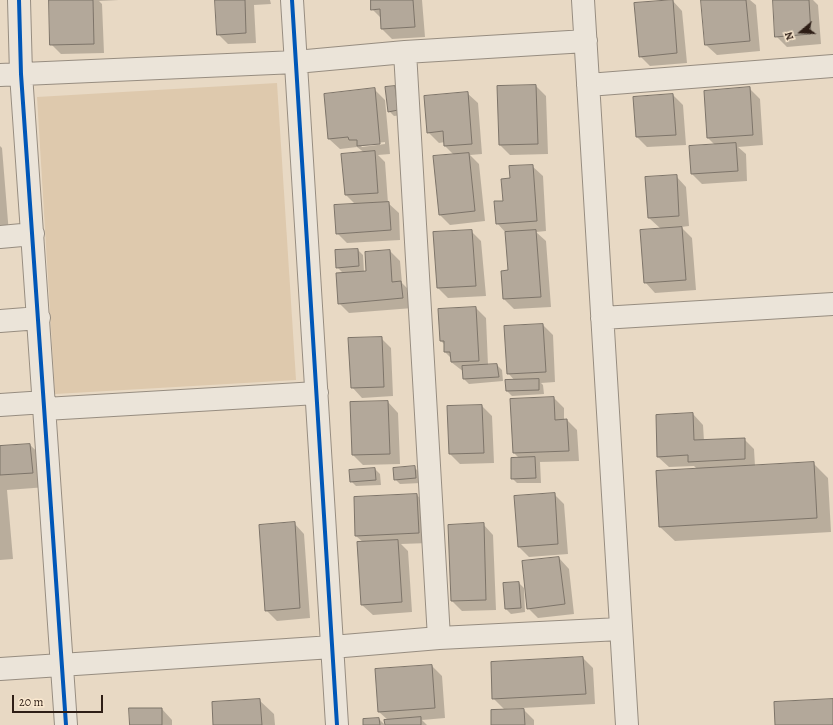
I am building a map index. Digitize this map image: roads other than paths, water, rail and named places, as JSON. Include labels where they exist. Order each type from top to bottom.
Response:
[{"type":"street","points":[[19,0],[21,74],[66,725]]},
{"type":"street","points":[[292,0],[337,725]]},
{"type":"street","points":[[583,0],[627,725]]},
{"type":"street","points":[[0,75],[296,62],[405,52],[586,41]]},
{"type":"street","points":[[405,52],[439,638]]},
{"type":"street","points":[[588,85],[833,66]]},
{"type":"street","points":[[0,237],[33,234]]},
{"type":"street","points":[[602,318],[833,304]]},
{"type":"street","points":[[0,321],[39,318]]},
{"type":"street","points":[[0,405],[45,405],[317,393]]},
{"type":"street","points":[[0,669],[332,647],[439,638],[620,629]]}]
